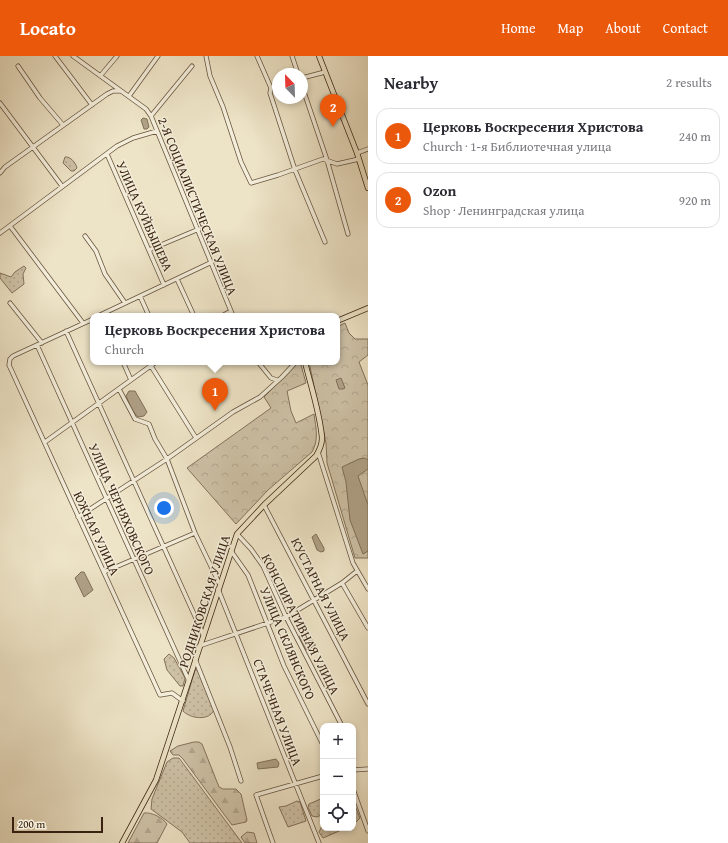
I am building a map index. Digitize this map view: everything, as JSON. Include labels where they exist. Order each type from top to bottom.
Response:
[{"type":"main road","points":[[319,56],[358,153],[368,188]]},
{"type":"main road","points":[[340,320],[368,308]]},
{"type":"main road","points":[[306,365],[322,439],[318,452]]},
{"type":"main road","name":"РОДНИКОВСКАЯ УЛИЦА","points":[[122,843],[156,780],[237,534],[318,452]]},
{"type":"street","points":[[55,56],[92,104]]},
{"type":"street","points":[[74,56],[101,75],[117,56]]},
{"type":"street","points":[[128,96],[158,56]]},
{"type":"street","points":[[206,56],[210,76],[223,106],[239,158],[250,181],[254,183],[323,159],[337,164],[359,159]]},
{"type":"street","points":[[257,56],[271,88],[270,93],[295,170],[325,242]]},
{"type":"street","points":[[292,56],[296,68]]},
{"type":"street","points":[[18,66],[40,98],[63,125]]},
{"type":"street","points":[[151,116],[192,66]]},
{"type":"street","points":[[308,76],[325,72]]},
{"type":"street","name":"2-Я СОЦИАЛИСТИЧЕСКАЯ УЛИЦА","points":[[101,75],[122,92],[146,108],[151,116],[212,262],[230,311]]},
{"type":"street","points":[[0,173],[5,167],[92,104],[113,91],[122,92]]},
{"type":"street","points":[[0,103],[62,186]]},
{"type":"street","points":[[308,104],[327,160],[348,234]]},
{"type":"street","points":[[0,233],[62,186],[127,140],[157,131]]},
{"type":"street","points":[[358,153],[368,149]]},
{"type":"street","name":"УЛИЦА КУЙБЫШЕВА","points":[[107,154],[164,285]]},
{"type":"street","points":[[0,164],[5,167]]},
{"type":"street","points":[[10,226],[84,323]]},
{"type":"street","points":[[150,250],[198,229]]},
{"type":"street","points":[[85,236],[96,251],[105,274],[125,304]]},
{"type":"street","points":[[107,313],[212,262]]},
{"type":"street","points":[[178,279],[193,313]]},
{"type":"street","points":[[140,296],[148,313]]},
{"type":"street","points":[[10,303],[42,343]]},
{"type":"street","points":[[37,345],[90,320]]},
{"type":"street","points":[[66,331],[204,634]]},
{"type":"street","name":"ЮЖНАЯ УЛИЦА","points":[[37,345],[13,356],[10,359],[10,365],[160,695],[172,693],[183,701]]},
{"type":"street","name":"УЛИЦА ЧЕРНЯХОВСКОГО","points":[[37,345],[189,682]]},
{"type":"street","points":[[124,365],[131,380]]},
{"type":"street","points":[[260,365],[271,378],[277,380]]},
{"type":"street","points":[[78,516],[167,459],[233,412],[260,397],[293,365]]},
{"type":"street","points":[[45,442],[150,366],[196,438]]},
{"type":"street","name":"СТАЧЕЧНАЯ УЛИЦА","points":[[119,389],[135,419],[139,422],[148,423],[155,439],[167,459],[195,533],[219,586],[269,720],[297,784],[320,843]]},
{"type":"street","points":[[318,452],[357,571],[368,588]]},
{"type":"street","name":"КУСТАРНАЯ УЛИЦА","points":[[264,505],[368,704]]},
{"type":"street","points":[[104,572],[195,533]]},
{"type":"street","name":"КОНСПИРАТИВНАЯ УЛИЦА","points":[[237,534],[251,549],[263,566],[286,617],[340,723]]},
{"type":"street","name":"УЛИЦА СКЛЯНСКОГО","points":[[231,551],[248,575],[284,666],[320,740]]},
{"type":"street","points":[[199,646],[286,617],[357,571]]},
{"type":"street","points":[[342,582],[368,628]]},
{"type":"street","points":[[195,659],[230,747],[241,781]]},
{"type":"street","points":[[356,770],[368,769]]},
{"type":"street","points":[[273,843],[256,795],[320,777]]},
{"type":"street","points":[[355,795],[368,831]]},
{"type":"green space","points":[[65,157],[71,159],[75,164],[77,168],[74,171],[71,171],[63,163]]},
{"type":"green space","points":[[24,266],[26,268],[23,274],[24,284],[12,293],[0,278],[0,273],[11,277],[15,272]]},
{"type":"green space","points":[[345,323],[349,333],[355,339],[368,339],[368,355],[359,362],[368,385],[368,558],[355,558],[327,463],[326,443],[310,365],[340,365],[340,326]]},
{"type":"green space","points":[[296,365],[301,365],[306,383],[287,391],[291,411],[296,423],[314,414],[316,443],[312,452],[268,490],[236,524],[187,468],[271,408],[264,397]]},
{"type":"green space","points":[[169,654],[174,658],[185,678],[183,686],[180,686],[167,670],[164,659]]},
{"type":"green space","points":[[195,670],[198,670],[214,710],[212,714],[200,718],[186,714],[183,711]]},
{"type":"green space","points":[[199,742],[202,744],[219,787],[223,789],[236,789],[241,794],[247,820],[246,822],[232,825],[183,759],[179,755],[173,755],[170,751],[178,746]]},
{"type":"green space","points":[[173,758],[179,758],[242,843],[190,843],[182,832],[151,809],[152,799],[167,762]]},
{"type":"green space","points":[[320,799],[320,816],[317,817],[312,816],[308,807],[309,804]]},
{"type":"green space","points":[[297,801],[300,802],[306,821],[288,827],[279,807],[286,806]]},
{"type":"green space","points":[[356,808],[360,818],[356,822]]},
{"type":"green space","points":[[144,813],[150,813],[157,816],[167,824],[157,843],[128,843]]},
{"type":"green space","points":[[320,830],[339,831],[323,838],[319,832]]},
{"type":"green space","points":[[247,832],[254,833],[257,843],[245,843],[241,837]]},
{"type":"shaded area","points":[[143,118],[147,119],[149,127],[147,129],[144,129],[141,120]]},
{"type":"shaded area","points":[[341,378],[345,388],[339,389],[336,380]]},
{"type":"shaded area","points":[[129,391],[135,391],[147,412],[144,416],[138,417],[132,410],[126,396]]},
{"type":"shaded area","points":[[365,458],[368,460],[368,469],[358,476],[368,505],[368,551],[363,554],[350,520],[346,482],[342,467],[359,459]]},
{"type":"shaded area","points":[[316,534],[324,548],[324,551],[321,552],[317,550],[312,537]]},
{"type":"shaded area","points":[[81,572],[84,572],[93,590],[84,597],[75,578]]},
{"type":"shaded area","points":[[307,631],[315,646],[306,650],[299,637],[302,632]]},
{"type":"shaded area","points":[[276,759],[279,763],[278,767],[258,769],[257,763]]},
{"type":"place","name":"Ozon","points":[[333,127]]},
{"type":"place","name":"Церковь Воскресения Христова","points":[[215,411]]}]
